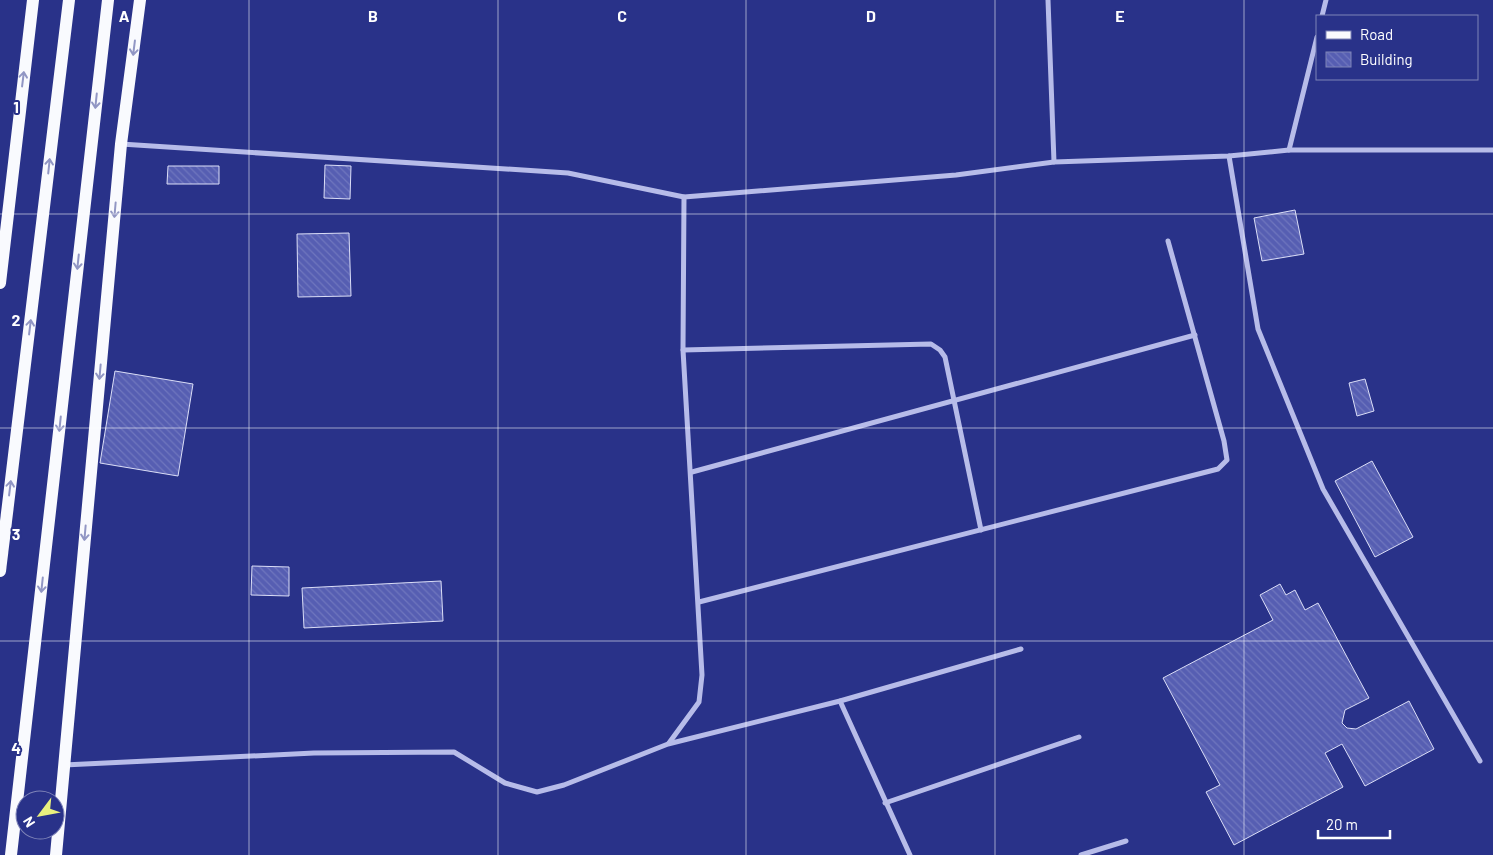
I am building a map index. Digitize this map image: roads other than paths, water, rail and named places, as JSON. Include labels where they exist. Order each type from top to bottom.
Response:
[{"type":"main road","points":[[0,284],[4,214],[33,0]]},
{"type":"main road","points":[[0,571],[69,0]]},
{"type":"main road","points":[[11,855],[108,0]]},
{"type":"main road","points":[[56,855],[121,144],[140,0]]},
{"type":"street","points":[[1048,0],[1054,162]]},
{"type":"street","points":[[1322,15],[1326,0]]},
{"type":"street","points":[[1289,150],[1316,41]]},
{"type":"street","points":[[121,144],[568,173],[684,198],[956,175],[1054,162],[1229,156],[1289,150],[1493,150]]},
{"type":"street","points":[[1229,156],[1258,329],[1323,489],[1480,761]]},
{"type":"street","points":[[668,744],[699,702],[702,676],[692,472],[683,350],[684,198]]},
{"type":"street","points":[[699,602],[1218,469],[1227,460],[1224,441],[1168,241]]},
{"type":"street","points":[[692,472],[1194,335]]},
{"type":"street","points":[[683,350],[931,344],[940,350],[945,357],[981,530]]},
{"type":"street","points":[[64,765],[314,753],[454,752],[505,783],[537,792],[564,785],[668,744],[840,700],[1021,649]]},
{"type":"street","points":[[840,700],[910,855]]},
{"type":"street","points":[[885,803],[1079,737]]},
{"type":"street","points":[[1081,855],[1126,841]]}]
